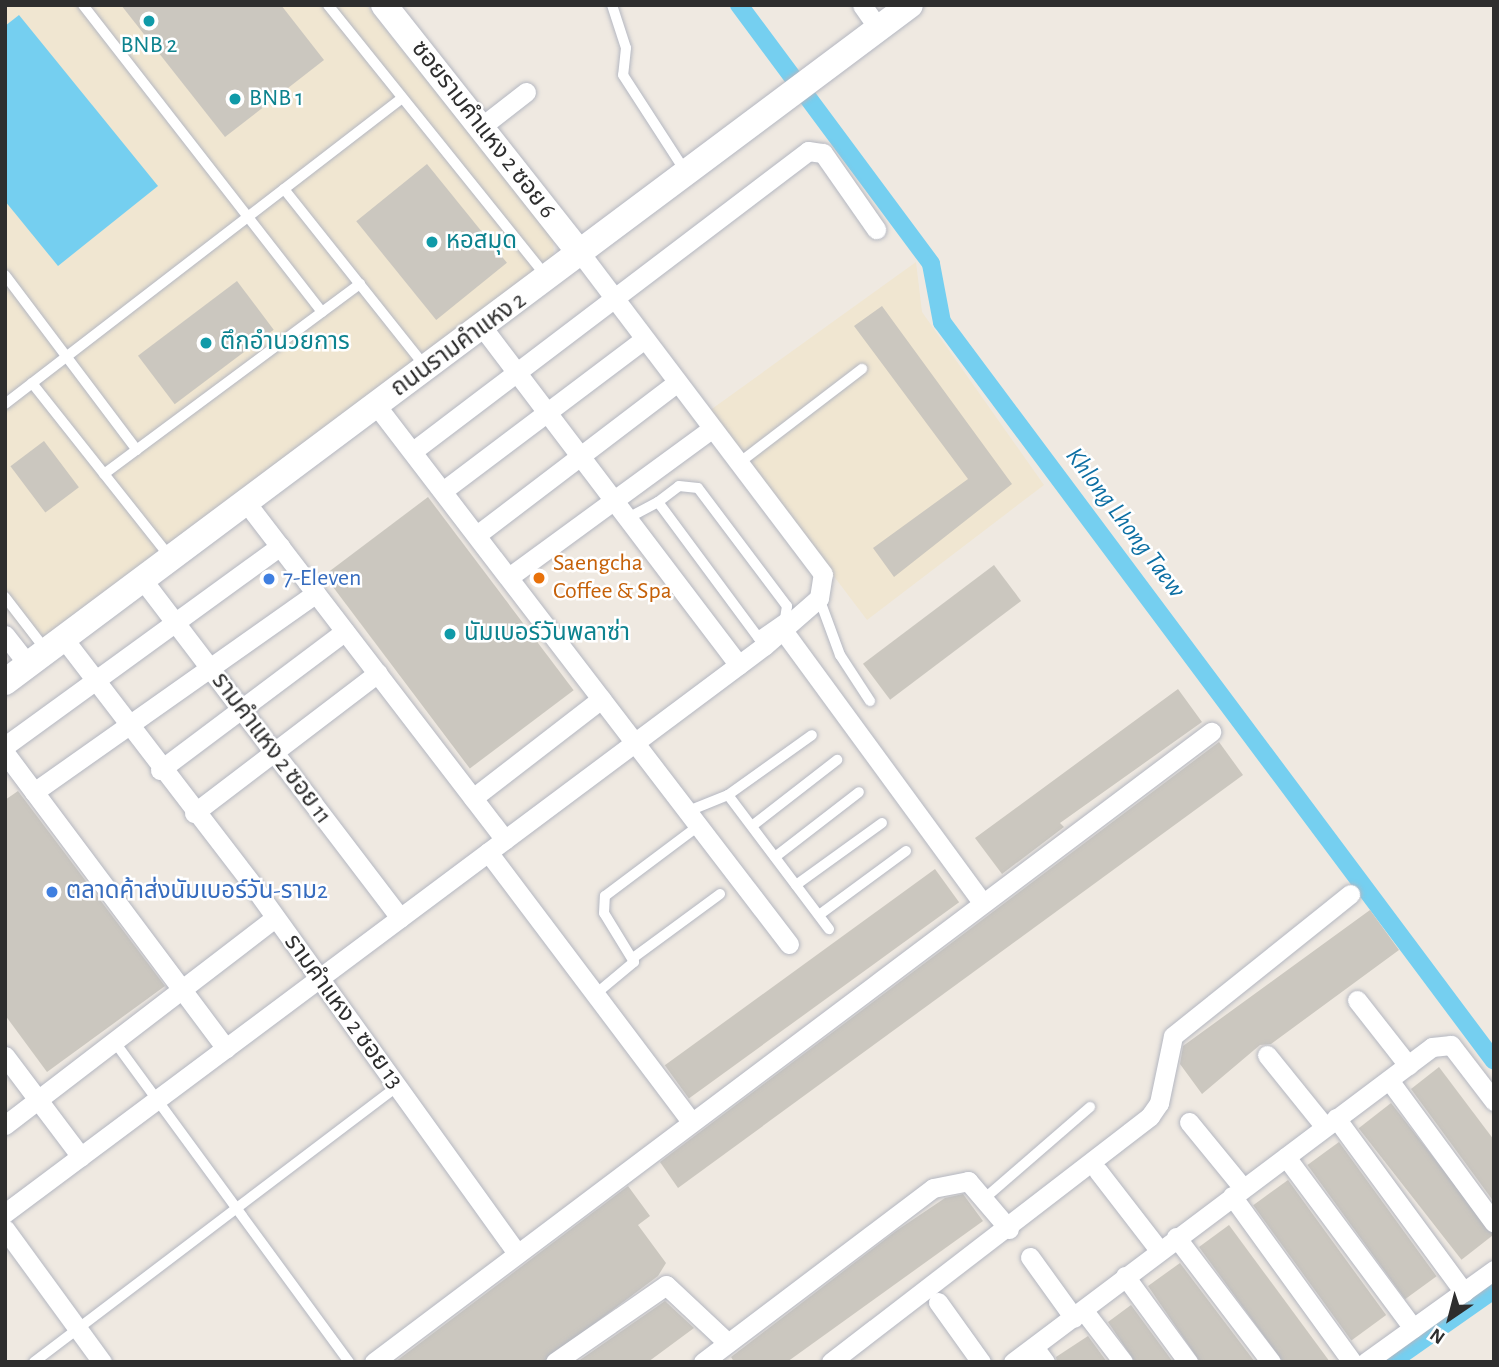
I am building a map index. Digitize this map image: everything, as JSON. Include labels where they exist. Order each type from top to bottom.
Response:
[{"type":"main road","name":"ซอยรามคำแหง 2 ซอย 6","points":[[384,5],[581,254]]},
{"type":"main road","name":"ถนนรามคำแหง 2","points":[[5,682],[172,559],[245,501],[484,328],[545,275],[581,254],[792,97],[910,5]]},
{"type":"street","points":[[862,5],[879,29]]},
{"type":"street","points":[[481,127],[526,92]]},
{"type":"street","points":[[413,451],[613,296],[807,151],[823,153],[876,229]]},
{"type":"street","points":[[5,1213],[739,665],[761,641],[819,598],[823,574],[675,384],[581,254]]},
{"type":"street","points":[[484,328],[514,372],[739,665]]},
{"type":"street","points":[[444,490],[643,340]]},
{"type":"street","points":[[478,534],[675,384]]},
{"type":"street","points":[[376,405],[478,534],[633,744],[789,944]]},
{"type":"street","points":[[509,577],[711,429]]},
{"type":"street","points":[[245,501],[505,840]]},
{"type":"street","points":[[5,746],[280,546]]},
{"type":"street","name":"รามคำแหง 2 ซอย 11","points":[[142,579],[271,752],[400,918]]},
{"type":"street","points":[[34,792],[316,593]]},
{"type":"street","points":[[782,628],[982,902]]},
{"type":"street","points":[[160,770],[345,631]]},
{"type":"street","name":"รามคำแหง 2 ซอย 13","points":[[5,635],[47,652],[96,682],[160,770],[275,918],[517,1253]]},
{"type":"street","points":[[194,813],[378,673]]},
{"type":"street","points":[[473,799],[601,699]]},
{"type":"street","points":[[374,1362],[689,1119],[1211,732]]},
{"type":"street","points":[[5,753],[226,1048]]},
{"type":"street","points":[[488,852],[598,992],[689,1119]]},
{"type":"street","points":[[831,1362],[1009,1229],[1155,1110],[1173,1036],[1350,894]]},
{"type":"street","points":[[5,1125],[275,918]]},
{"type":"street","points":[[1357,1000],[1408,1065]]},
{"type":"street","points":[[1013,1362],[1040,1354],[1079,1314],[1125,1276],[1432,1047],[1451,1045],[1494,1101]]},
{"type":"street","points":[[1267,1055],[1331,1123],[1464,1292]]},
{"type":"street","points":[[5,1056],[81,1157]]},
{"type":"street","points":[[1389,1080],[1494,1223]]},
{"type":"street","points":[[1189,1122],[1352,1362]]},
{"type":"street","points":[[1286,1157],[1413,1328]]},
{"type":"street","points":[[1098,1171],[1159,1250]]},
{"type":"street","points":[[703,1362],[933,1188],[968,1181],[1009,1229]]},
{"type":"street","points":[[5,1229],[102,1362]]},
{"type":"street","points":[[1176,1237],[1270,1362]]},
{"type":"street","points":[[1030,1257],[1123,1362]]},
{"type":"street","points":[[1366,1362],[1494,1270]]},
{"type":"street","points":[[1125,1276],[1188,1362]]},
{"type":"street","points":[[555,1362],[666,1284],[727,1342]]},
{"type":"street","points":[[938,1302],[981,1362]]},
{"type":"lane","points":[[83,5],[250,215],[322,312]]},
{"type":"lane","points":[[328,5],[545,275]]},
{"type":"lane","points":[[612,5],[626,48],[623,75],[687,174]]},
{"type":"lane","points":[[5,404],[402,98]]},
{"type":"lane","points":[[284,189],[428,369]]},
{"type":"lane","points":[[5,275],[137,450]]},
{"type":"lane","points":[[104,474],[359,284]]},
{"type":"lane","points":[[739,463],[862,369]]},
{"type":"lane","points":[[32,383],[172,559]]},
{"type":"lane","points":[[628,518],[658,502],[679,486],[698,488],[787,606],[785,618],[761,641],[658,502]]},
{"type":"lane","points":[[5,597],[47,652]]},
{"type":"lane","points":[[819,598],[840,656],[870,701]]},
{"type":"lane","points":[[633,958],[604,913],[605,896],[691,820],[812,735]]},
{"type":"lane","points":[[752,826],[837,760]]},
{"type":"lane","points":[[775,857],[859,792]]},
{"type":"lane","points":[[728,795],[829,929]]},
{"type":"lane","points":[[796,885],[882,823]]},
{"type":"lane","points":[[819,915],[906,851]]},
{"type":"lane","points":[[598,992],[630,970],[633,958],[720,894]]},
{"type":"lane","points":[[114,1041],[349,1362]]},
{"type":"lane","points":[[34,1362],[396,1087]]},
{"type":"lane","points":[[985,1198],[1090,1107]]},
{"type":"shaded area","points":[[5,5],[366,5],[553,238],[554,259],[34,644],[5,608]]},
{"type":"shaded area","points":[[916,262],[922,312],[1044,485],[867,620],[709,411]]},
{"type":"water","points":[[19,15],[158,186],[58,266],[5,201],[5,26]]},
{"type":"building","name":"BNB 1","points":[[121,5],[281,5],[324,60],[225,137]]},
{"type":"building","name":"หอสมุด","points":[[427,164],[507,263],[436,320],[356,221]]},
{"type":"building","name":"ตึกอำนวยการ","points":[[237,281],[274,330],[175,404],[138,356]]},
{"type":"building","points":[[882,306],[1012,484],[894,577],[873,548],[968,479],[854,326]]},
{"type":"building","points":[[44,441],[79,487],[45,513],[10,466]]},
{"type":"building","name":"นัมเบอร์วันพลาซ่า","points":[[428,497],[574,690],[470,769],[324,575]]},
{"type":"building","points":[[994,565],[1021,601],[890,700],[863,664]]},
{"type":"building","points":[[1178,689],[1202,722],[1060,823],[1064,827],[1002,874],[975,838]]},
{"type":"building","points":[[1219,742],[1243,775],[678,1188],[660,1162]]},
{"type":"building","name":"ตลาดค้าส่งนัมเบอร์วัน-ราม2","points":[[18,791],[165,986],[47,1072],[5,1015],[5,800]]},
{"type":"building","points":[[935,869],[959,902],[689,1098],[665,1065]]},
{"type":"building","points":[[1370,910],[1399,950],[1271,1044],[1260,1045],[1202,1094],[1180,1064],[1183,1046]]},
{"type":"building","points":[[1439,1067],[1494,1140],[1494,1202],[1411,1089]]},
{"type":"building","points":[[1391,1103],[1494,1235],[1462,1260],[1359,1128]]},
{"type":"building","points":[[1339,1142],[1437,1276],[1405,1299],[1307,1165]]},
{"type":"building","points":[[1288,1180],[1386,1315],[1351,1340],[1253,1205]]},
{"type":"building","points":[[628,1186],[650,1216],[638,1225],[666,1263],[658,1276],[543,1362],[395,1362]]},
{"type":"building","points":[[963,1194],[983,1221],[787,1362],[734,1362],[731,1357],[896,1231],[945,1198]]},
{"type":"building","points":[[1229,1225],[1330,1362],[1283,1362],[1199,1247]]},
{"type":"building","points":[[1180,1263],[1255,1362],[1200,1362],[1148,1286]]},
{"type":"building","points":[[665,1301],[694,1328],[648,1362],[577,1362]]},
{"type":"building","points":[[1131,1305],[1173,1362],[1135,1362],[1108,1322]]},
{"type":"building","points":[[1088,1336],[1107,1362],[1057,1362],[1056,1357]]},
{"type":"waterway","name":"Khlong Lhong Taew","points":[[739,5],[931,264],[942,322],[1494,1061]]},
{"type":"waterway","name":"Khlong Lhong Taew","points":[[1391,1362],[1494,1290]]},
{"type":"place","name":"BNB 2","points":[[149,21]]},
{"type":"place","name":"BNB 1","points":[[235,99]]},
{"type":"place","name":"หอสมุด","points":[[432,242]]},
{"type":"place","name":"ตึกอำนวยการ","points":[[206,343]]},
{"type":"place","name":"Saengcha Coffee & Spa","points":[[539,578]]},
{"type":"place","name":"7-Eleven","points":[[269,579]]},
{"type":"place","name":"นัมเบอร์วันพลาซ่า","points":[[450,634]]},
{"type":"place","name":"ตลาดค้าส่งนัมเบอร์วัน-ราม2","points":[[52,892]]}]
